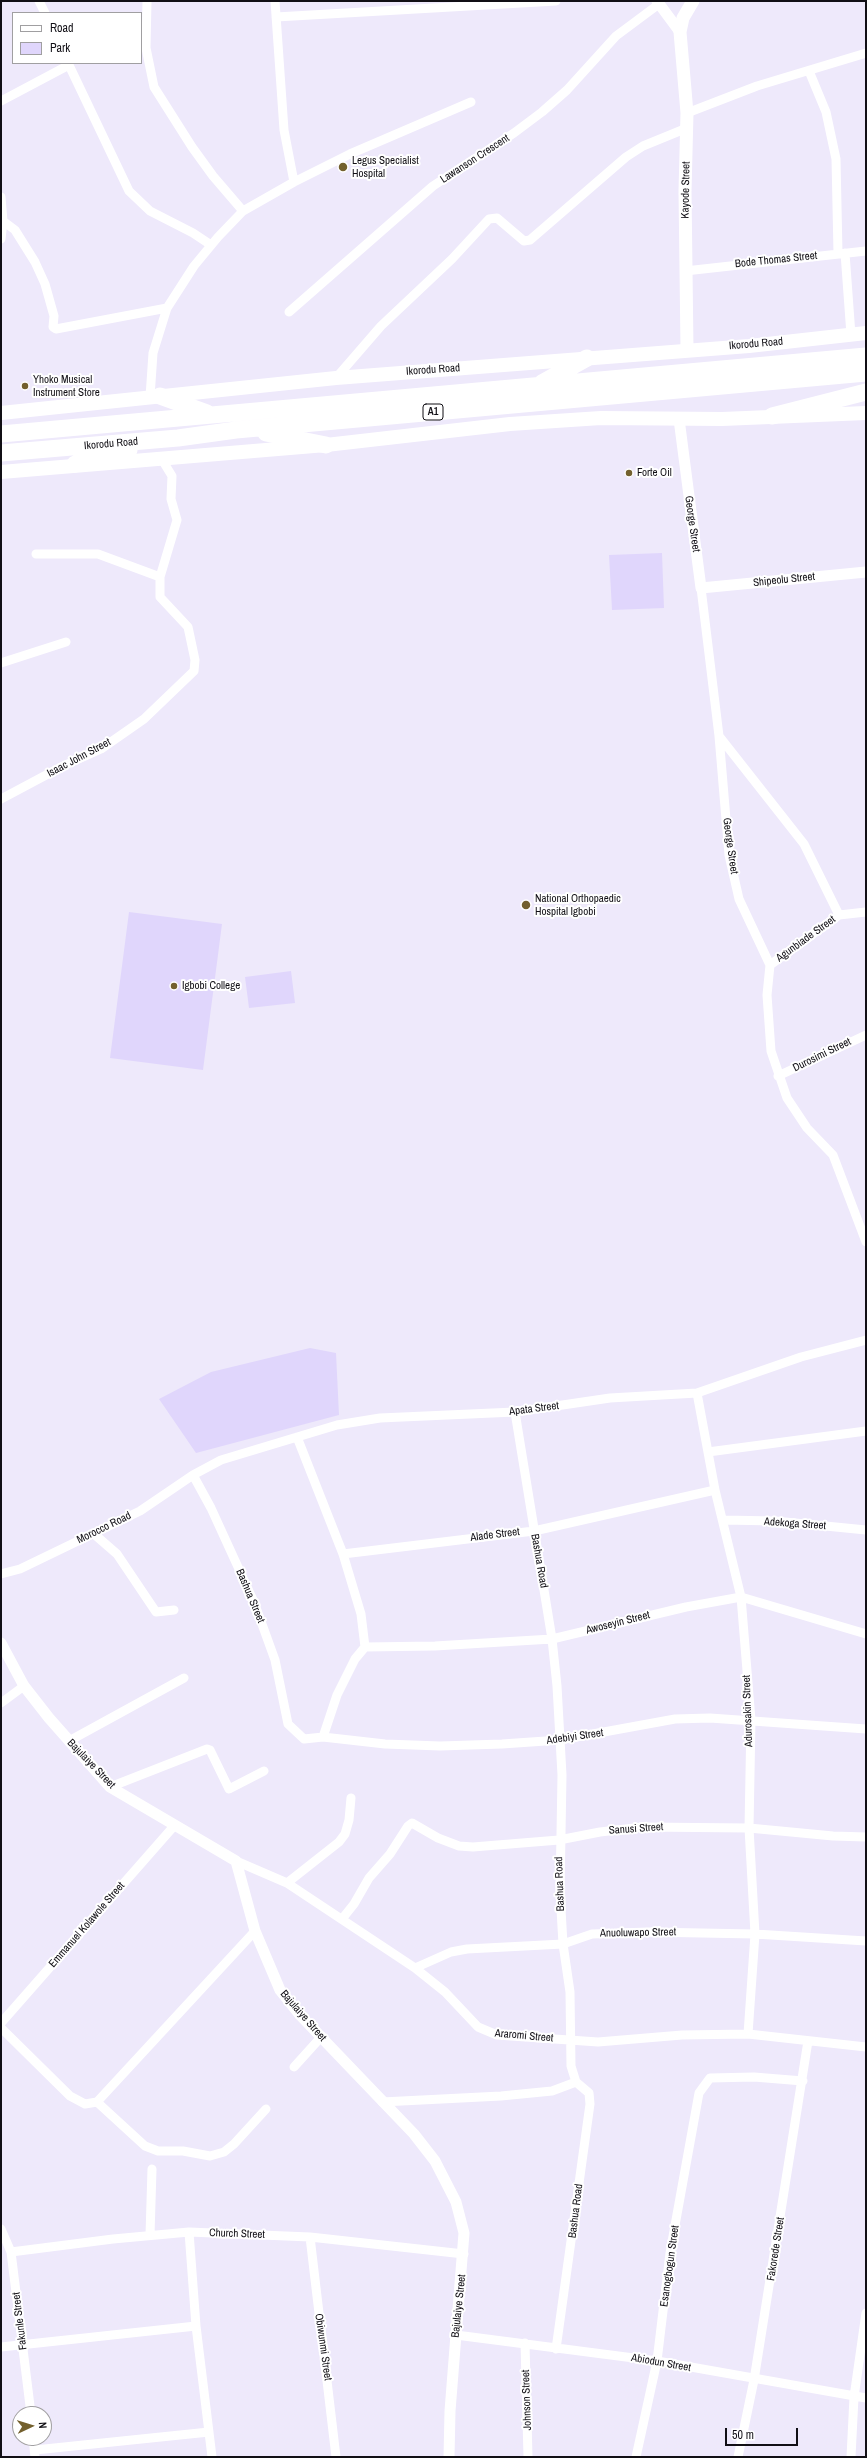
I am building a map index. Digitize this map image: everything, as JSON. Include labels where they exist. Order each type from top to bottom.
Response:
[{"type":"highway","name":"Ikorodu Road","points":[[1,434],[866,356]]},
{"type":"highway","points":[[536,386],[587,358]]},
{"type":"highway","name":"Ikorodu Road","points":[[1,453],[178,438],[236,430],[866,373]]},
{"type":"highway","points":[[772,416],[866,392]]},
{"type":"highway","points":[[155,396],[211,414]]},
{"type":"highway","points":[[236,430],[273,434],[305,443],[326,446]]},
{"type":"highway","points":[[75,464],[178,438]]},
{"type":"main road","name":"Kayode Street","points":[[687,349],[685,271],[687,113],[680,32],[683,18],[691,2]]},
{"type":"main road","name":"Ikorodu Road","points":[[1,413],[336,378],[687,349],[749,346],[866,333]]},
{"type":"main road","name":"Ikorodu Road","points":[[1,472],[75,464],[326,446],[510,424],[601,418],[679,419],[866,413]]},
{"type":"street","points":[[39,1],[44,12]]},
{"type":"street","points":[[147,1],[146,48],[154,86],[196,153],[243,211]]},
{"type":"street","points":[[275,1],[284,130],[294,182]]},
{"type":"street","points":[[276,17],[382,6],[556,1]]},
{"type":"street","points":[[658,2],[680,32]]},
{"type":"street","name":"Lawanson Crescent","points":[[289,312],[433,186],[514,133],[542,112],[567,90],[616,36],[658,2]]},
{"type":"street","points":[[687,113],[757,86],[866,53]]},
{"type":"street","points":[[1,101],[69,64],[129,191],[150,211],[194,233],[211,245]]},
{"type":"street","points":[[809,71],[826,112],[836,159],[841,253],[851,335]]},
{"type":"street","points":[[155,396],[153,353],[167,308],[194,266],[211,245],[243,211],[294,182],[350,154],[471,102]]},
{"type":"street","points":[[336,378],[380,326],[452,259],[490,219],[497,218],[524,241],[530,240],[626,158],[643,146],[687,128]]},
{"type":"street","points":[[1,197],[3,221],[1,239]]},
{"type":"street","points":[[3,221],[15,230],[35,262],[54,316],[53,327],[56,329],[167,308]]},
{"type":"street","name":"Bode Thomas Street","points":[[685,271],[841,253],[866,252]]},
{"type":"street","name":"George Street","points":[[679,419],[702,588],[719,736],[729,847],[739,900],[770,965]]},
{"type":"street","name":"Isaac John Street","points":[[1,799],[63,766],[101,749],[144,719],[194,671],[195,660],[188,627],[160,596],[160,578],[177,520],[172,500],[172,476],[162,458]]},
{"type":"street","points":[[36,554],[98,554],[160,578]]},
{"type":"street","name":"Shipeolu Street","points":[[702,588],[866,572]]},
{"type":"street","points":[[1,663],[66,642]]},
{"type":"street","points":[[719,736],[804,844],[839,915]]},
{"type":"street","name":"Agunbiade Street","points":[[770,965],[839,915],[866,912]]},
{"type":"street","points":[[770,965],[767,995],[771,1051],[778,1076],[787,1098],[807,1128],[833,1155],[866,1242]]},
{"type":"street","name":"Durosimi Street","points":[[778,1076],[866,1035]]},
{"type":"street","name":"Apata Street","points":[[197,1472],[221,1460],[337,1425],[380,1418],[515,1412],[610,1398],[698,1394],[800,1357],[866,1340]]},
{"type":"street","name":"Adurosakin Street","points":[[698,1394],[715,1490],[724,1520],[741,1597],[751,1720],[748,1828],[755,1934],[748,2034]]},
{"type":"street","name":"Bashua Road","points":[[515,1412],[552,1639],[562,1775],[559,1840],[563,1944],[570,1992],[571,2066],[576,2082],[589,2093],[590,2104],[556,2349]]},
{"type":"street","points":[[708,1452],[866,1431]]},
{"type":"street","points":[[297,1437],[343,1554],[360,1614],[365,1647],[355,1659],[336,1695],[323,1738]]},
{"type":"street","name":"Morocco Road","points":[[1,1574],[20,1569],[140,1511],[197,1472]]},
{"type":"street","name":"Bashua Street","points":[[197,1472],[211,1508],[254,1602],[275,1660],[288,1724]]},
{"type":"street","name":"Alade Street","points":[[343,1554],[568,1525],[715,1490]]},
{"type":"street","name":"Adekoga Street","points":[[724,1520],[775,1521],[866,1530]]},
{"type":"street","points":[[94,1534],[117,1554],[156,1612],[174,1610]]},
{"type":"street","name":"Awoseyin Street","points":[[365,1647],[436,1646],[552,1639],[686,1606],[741,1597],[866,1634]]},
{"type":"street","name":"Bajulaiye Street","points":[[1,1643],[24,1686],[69,1741],[110,1787],[174,1826],[236,1861],[255,1931],[280,1990],[300,2015],[322,2036],[382,2102],[414,2134],[436,2161],[456,2202],[464,2233],[464,2254],[456,2335],[449,2457]]},
{"type":"street","points":[[69,1741],[184,1678]]},
{"type":"street","points":[[1,1703],[24,1686]]},
{"type":"street","name":"Adebiyi Street","points":[[288,1724],[304,1738],[440,1746],[560,1740],[676,1719],[751,1720],[866,1729]]},
{"type":"street","points":[[110,1787],[207,1749],[210,1750],[229,1788],[264,1771]]},
{"type":"street","points":[[287,1883],[323,1857],[345,1834],[351,1809],[351,1798]]},
{"type":"street","name":"Sanusi Street","points":[[342,1920],[354,1904],[368,1878],[390,1854],[408,1826],[412,1824],[438,1838],[466,1847],[559,1840],[600,1832],[643,1828],[748,1828],[833,1836],[866,1837]]},
{"type":"street","name":"Emmanuel Kolawole Street","points":[[1,2023],[174,1826]]},
{"type":"street","name":"Araromi Street","points":[[236,1861],[287,1883],[415,1968],[444,1992],[478,2027],[486,2031],[512,2037],[571,2039],[598,2042],[682,2035],[748,2034],[866,2047]]},
{"type":"street","points":[[1,2028],[70,2096],[85,2104],[98,2102],[255,1931]]},
{"type":"street","name":"Anuoluwapo Street","points":[[415,1968],[435,1957],[467,1949],[563,1944],[592,1934],[648,1932],[755,1934],[866,1941]]},
{"type":"street","points":[[294,2067],[322,2036]]},
{"type":"street","name":"Fakorede Street","points":[[738,2457],[754,2380],[803,2081],[808,2041]]},
{"type":"street","name":"Esanogbogun Street","points":[[636,2457],[657,2361],[670,2253],[695,2106],[699,2093],[710,2078],[754,2077],[803,2081]]},
{"type":"street","points":[[382,2102],[501,2096],[552,2091],[576,2082]]},
{"type":"street","points":[[98,2102],[145,2146],[158,2151],[183,2152],[210,2156],[224,2152],[234,2144],[266,2109]]},
{"type":"street","points":[[150,2235],[152,2169]]},
{"type":"street","name":"Fakunle Street","points":[[1,2230],[11,2252],[29,2406]]},
{"type":"street","points":[[189,2232],[196,2326],[212,2457]]},
{"type":"street","name":"Church Street","points":[[11,2252],[150,2235],[189,2232],[310,2237],[464,2254]]},
{"type":"street","name":"Obiwunmi Street","points":[[310,2237],[336,2457]]},
{"type":"street","points":[[851,2457],[854,2397],[866,2313]]},
{"type":"street","points":[[1,2347],[23,2346],[196,2326]]},
{"type":"street","name":"Abiodun Street","points":[[456,2335],[657,2361],[754,2380],[866,2398]]},
{"type":"street","name":"Johnson Street","points":[[525,2343],[528,2457]]},
{"type":"street","points":[[35,2454],[209,2432]]},
{"type":"green space","points":[[662,553],[664,608],[612,610],[609,555]]},
{"type":"green space","points":[[129,912],[222,924],[203,1070],[110,1058]]},
{"type":"green space","points":[[291,971],[295,1003],[249,1008],[245,977]]},
{"type":"green space","points":[[310,1348],[336,1353],[339,1415],[196,1453],[159,1399],[211,1372]]},
{"type":"place","name":"Legus Specialist Hospital","points":[[343,167]]},
{"type":"place","name":"Yhoko Musical Instrument Store","points":[[25,386]]},
{"type":"place","name":"Forte Oil","points":[[629,473]]},
{"type":"place","name":"National Orthopaedic Hospital Igbobi","points":[[526,905]]},
{"type":"place","name":"Igbobi College","points":[[174,986]]}]
